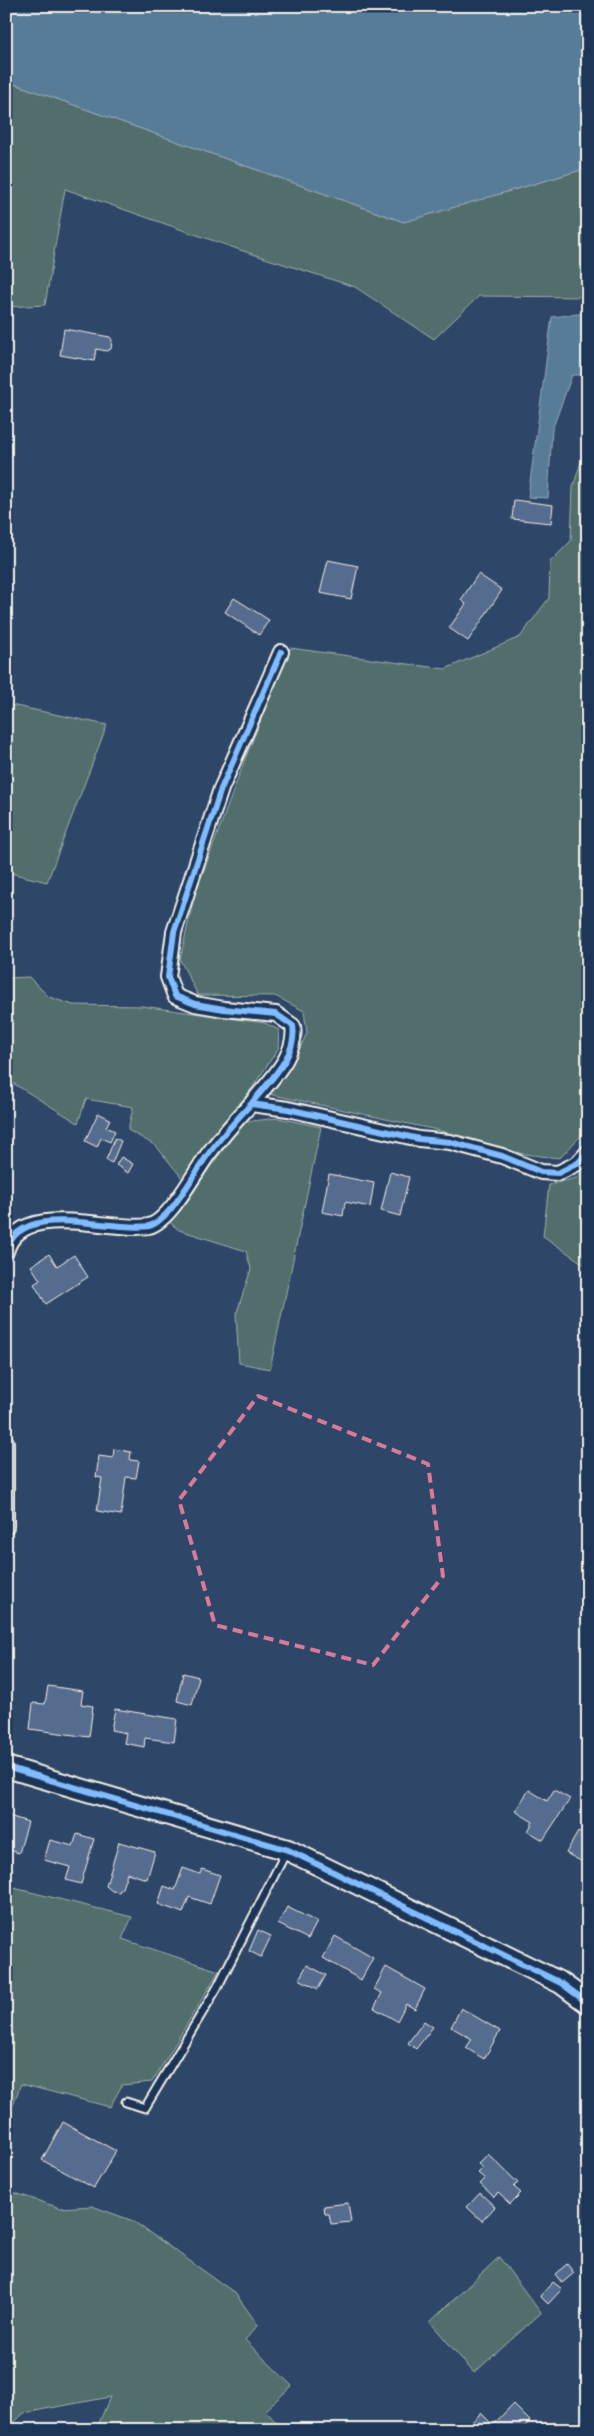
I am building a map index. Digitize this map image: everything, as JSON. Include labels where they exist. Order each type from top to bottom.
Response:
[{"type":"street","points":[[6,1252],[8,1244],[35,1224],[54,1220],[109,1225],[150,1226],[160,1219],[180,1198],[208,1154],[251,1104],[289,1053],[294,1035],[293,1026],[276,1014],[194,1004],[175,996],[168,977],[174,932],[221,789],[282,652]]},
{"type":"street","points":[[251,1104],[288,1109],[419,1139],[450,1142],[502,1156],[541,1172],[558,1173],[578,1163],[588,1152]]},
{"type":"street","points":[[6,1442],[6,1527]]},
{"type":"street","points":[[6,1767],[288,1850],[561,1983],[588,2003]]},
{"type":"lane","points":[[126,2102],[145,2108],[217,1988],[288,1850]]},
{"type":"highlighted area","points":[[258,1396],[428,1464],[443,1576],[373,1665],[215,1625],[179,1500]]},
{"type":"green space","points":[[6,68],[9,82],[404,222],[588,168],[588,297],[479,296],[434,339],[355,287],[240,250],[65,189],[45,305],[6,307]]},
{"type":"green space","points":[[588,440],[588,564],[584,599],[588,601],[588,1128],[560,1158],[523,1154],[437,1130],[269,1094],[292,1065],[307,1033],[304,1011],[275,996],[198,995],[180,960],[194,897],[247,754],[290,648],[445,669],[520,637],[549,598],[550,562],[571,541],[573,487]]},
{"type":"green space","points":[[6,704],[107,725],[47,882],[6,872]]},
{"type":"green space","points":[[29,977],[49,997],[73,1005],[142,1006],[265,1023],[279,1030],[278,1049],[252,1088],[183,1179],[156,1146],[128,1130],[133,1107],[86,1099],[78,1123],[6,1079],[6,978]]},
{"type":"green space","points":[[278,1118],[321,1127],[270,1369],[239,1363],[236,1315],[251,1269],[246,1251],[179,1230],[169,1222],[244,1122]]},
{"type":"green space","points":[[588,1165],[588,1267],[543,1236],[549,1185],[576,1178]]},
{"type":"green space","points":[[6,1886],[132,1917],[122,1939],[219,1971],[152,2082],[122,2085],[110,2107],[21,2084],[6,2123]]},
{"type":"green space","points":[[6,2190],[60,2208],[92,2206],[133,2221],[235,2293],[258,2325],[245,2340],[292,2386],[265,2410],[283,2430],[96,2430],[110,2397],[24,2413],[6,2430]]},
{"type":"green space","points":[[499,2257],[541,2313],[474,2373],[430,2322]]},
{"type":"water","points":[[6,6],[588,6],[588,168],[404,222],[9,82],[6,68]]},
{"type":"water","points":[[588,310],[588,375],[572,375],[552,430],[548,498],[528,497],[552,317],[587,313]]},
{"type":"building","points":[[64,329],[110,337],[112,340],[111,349],[107,351],[96,349],[94,361],[60,355]]},
{"type":"building","points":[[514,500],[553,505],[551,523],[512,519]]},
{"type":"building","points":[[328,560],[358,566],[351,599],[320,593]]},
{"type":"building","points":[[478,574],[502,590],[468,641],[449,628],[466,604],[461,600]]},
{"type":"building","points":[[234,598],[269,620],[259,635],[225,612]]},
{"type":"building","points":[[98,1113],[110,1119],[106,1127],[115,1131],[110,1142],[101,1138],[97,1147],[85,1141]]},
{"type":"building","points":[[115,1138],[121,1141],[112,1163],[106,1160]]},
{"type":"building","points":[[121,1157],[133,1164],[128,1173],[116,1165]]},
{"type":"building","points":[[390,1172],[409,1177],[400,1216],[381,1211]]},
{"type":"building","points":[[329,1174],[374,1183],[370,1207],[345,1202],[343,1216],[322,1212]]},
{"type":"building","points":[[49,1254],[57,1266],[74,1255],[88,1277],[46,1304],[34,1284],[40,1280],[31,1266]]},
{"type":"building","points":[[114,1449],[131,1452],[130,1460],[139,1461],[136,1478],[126,1477],[121,1515],[97,1511],[102,1478],[96,1477],[99,1456],[113,1458]]},
{"type":"building","points":[[183,1673],[199,1677],[192,1705],[177,1701]]},
{"type":"building","points":[[48,1686],[83,1691],[81,1704],[93,1706],[89,1737],[30,1729],[33,1703],[45,1704]]},
{"type":"building","points":[[115,1709],[177,1719],[174,1742],[145,1738],[144,1747],[124,1743],[126,1733],[111,1730]]},
{"type":"building","points":[[529,1790],[547,1801],[554,1790],[570,1799],[543,1840],[528,1831],[533,1822],[515,1811]]},
{"type":"building","points":[[6,1815],[28,1822],[19,1853],[6,1849]]},
{"type":"building","points":[[578,1832],[588,1837],[588,1865],[566,1853]]},
{"type":"building","points":[[77,1834],[94,1839],[81,1884],[66,1880],[70,1867],[44,1860],[50,1840],[73,1846]]},
{"type":"building","points":[[119,1842],[155,1852],[147,1879],[127,1873],[119,1892],[112,1891],[106,1886]]},
{"type":"building","points":[[183,1868],[200,1874],[202,1869],[220,1875],[210,1904],[189,1897],[183,1913],[158,1904],[164,1886],[175,1890]]},
{"type":"building","points":[[287,1907],[317,1922],[308,1939],[278,1924]]},
{"type":"building","points":[[258,1930],[271,1936],[261,1957],[249,1951]]},
{"type":"building","points":[[335,1936],[373,1958],[361,1980],[323,1958]]},
{"type":"building","points":[[307,1965],[326,1975],[318,1989],[299,1979]]},
{"type":"building","points":[[386,1967],[425,1989],[415,2009],[406,2004],[397,2021],[374,2008],[382,1993],[374,1989]]},
{"type":"building","points":[[461,2008],[500,2031],[484,2059],[466,2048],[472,2039],[451,2027]]},
{"type":"building","points":[[424,2021],[433,2027],[416,2049],[408,2043]]},
{"type":"building","points":[[63,2122],[116,2151],[94,2188],[42,2160]]},
{"type":"building","points":[[488,2154],[518,2183],[514,2187],[521,2193],[510,2204],[498,2193],[494,2197],[480,2184],[485,2179],[478,2173],[483,2168],[478,2164]]},
{"type":"building","points":[[480,2193],[495,2207],[482,2221],[467,2207]]},
{"type":"building","points":[[348,2203],[351,2222],[331,2224],[329,2214],[325,2214],[324,2206]]},
{"type":"building","points":[[567,2264],[574,2273],[562,2283],[555,2274]]},
{"type":"building","points":[[553,2282],[562,2289],[548,2304],[540,2296]]},
{"type":"building","points":[[513,2404],[530,2421],[521,2430],[472,2430],[468,2426],[481,2413],[493,2425]]},
{"type":"cycle path","points":[[251,1104],[273,1078],[286,1058],[291,1048],[293,1026],[276,1014],[195,1004],[175,996],[168,977],[174,932],[221,789],[281,652]]},
{"type":"cycle path","points":[[6,1252],[14,1236],[29,1226],[47,1222],[68,1221],[133,1227],[149,1226],[157,1222],[174,1205],[209,1153],[251,1104],[288,1109],[419,1139],[450,1142],[502,1156],[541,1172],[558,1173],[578,1163],[588,1152]]},
{"type":"cycle path","points":[[6,1442],[6,1527]]},
{"type":"cycle path","points":[[6,1767],[288,1850],[561,1983],[588,2003]]}]
